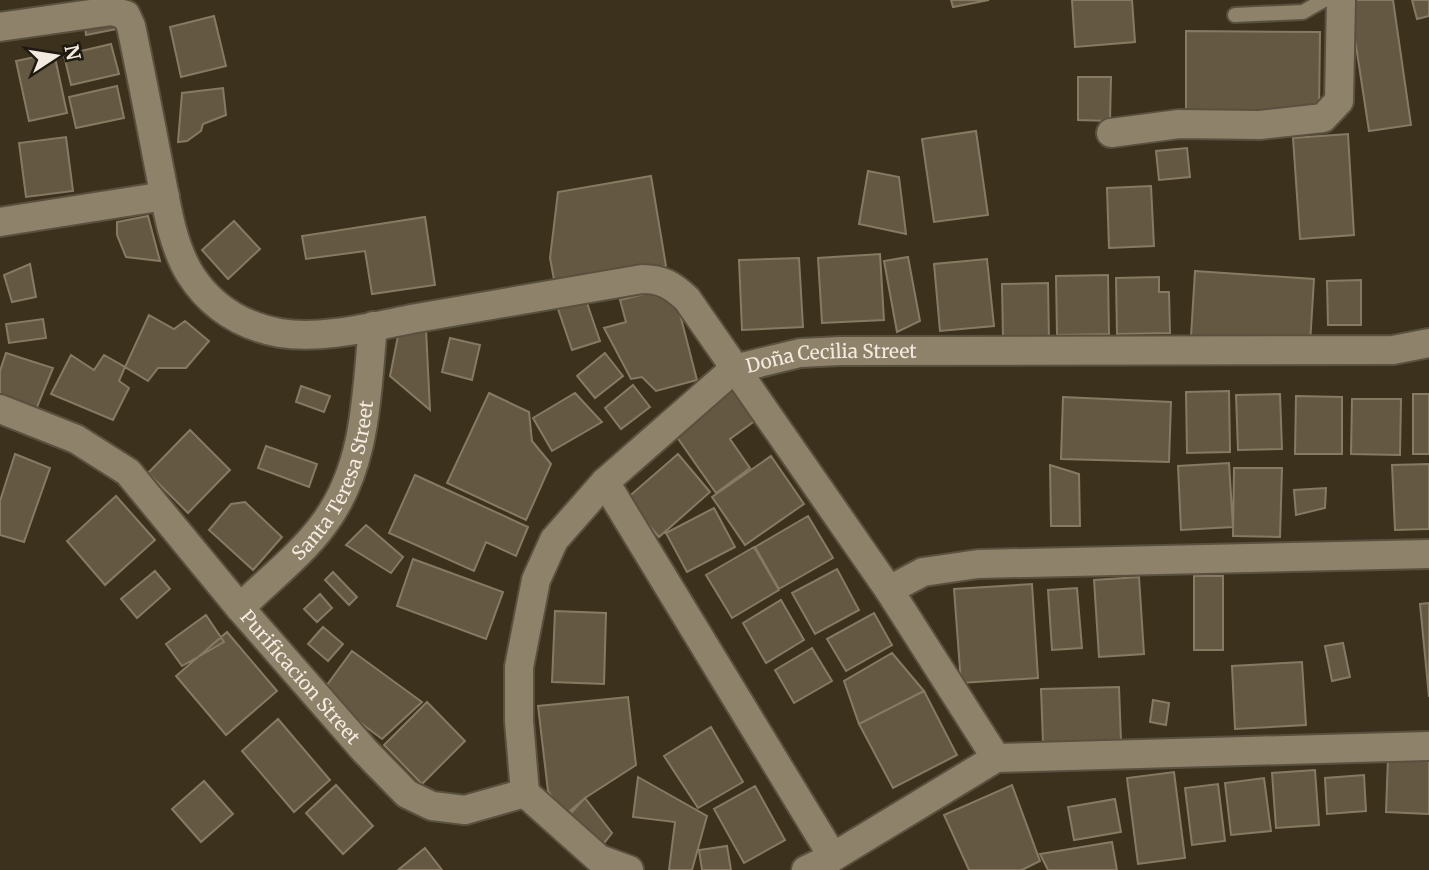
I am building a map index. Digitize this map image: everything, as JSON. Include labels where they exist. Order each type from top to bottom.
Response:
[{"type":"street","points":[[1111,133],[1179,124],[1260,125],[1328,116],[1339,101],[1340,0]]},
{"type":"street","points":[[0,27],[111,11],[126,15],[131,26],[165,196],[179,250],[189,272],[205,294],[227,314],[280,333],[306,334],[373,326],[642,279],[658,279],[673,285],[687,299],[889,590],[996,758]]},
{"type":"street","points":[[0,222],[165,196]]},
{"type":"street","name":"Santa Teresa Street","points":[[240,608],[323,526],[351,478],[361,443],[373,326]]},
{"type":"street","name":"Doña Cecilia Street","points":[[526,793],[519,721],[519,667],[536,580],[554,540],[605,482],[734,369],[800,353],[840,351],[1133,353],[1393,350],[1429,343]]},
{"type":"street","name":"Doña Cecilia Street","points":[[1393,350],[1429,359]]},
{"type":"street","name":"Purificacion Street","points":[[0,409],[76,439],[128,472],[240,608],[365,751],[407,794],[432,806],[465,810],[526,793]]},
{"type":"street","points":[[605,482],[833,857]]},
{"type":"street","points":[[889,590],[923,572],[978,564],[1429,554]]},
{"type":"street","points":[[806,870],[833,857],[996,758],[1429,746]]},
{"type":"street","points":[[526,793],[598,859],[629,870]]},
{"type":"lane","points":[[1235,15],[1303,12],[1324,0]]},
{"type":"building","points":[[951,0],[989,0],[953,7]]},
{"type":"building","points":[[1072,0],[1132,0],[1135,42],[1075,47]]},
{"type":"building","points":[[1349,0],[1393,0],[1411,125],[1369,131]]},
{"type":"building","points":[[1412,0],[1429,0],[1429,16],[1417,19]]},
{"type":"building","points":[[214,16],[226,66],[181,77],[170,27]]},
{"type":"building","points":[[116,22],[117,29],[86,35],[85,27]]},
{"type":"building","points":[[1186,31],[1320,32],[1319,113],[1186,111]]},
{"type":"building","points":[[111,44],[119,74],[71,85],[64,55]]},
{"type":"building","points":[[54,53],[67,113],[29,121],[16,61]]},
{"type":"building","points":[[1078,77],[1111,77],[1110,121],[1078,120]]},
{"type":"building","points":[[117,86],[124,118],[76,128],[69,97]]},
{"type":"building","points":[[223,88],[226,115],[203,124],[201,131],[187,141],[178,142],[182,93]]},
{"type":"building","points":[[976,131],[988,215],[934,222],[922,139]]},
{"type":"building","points":[[1348,134],[1354,235],[1300,239],[1293,138]]},
{"type":"building","points":[[66,137],[73,191],[26,197],[19,143]]},
{"type":"building","points":[[1187,148],[1190,177],[1159,180],[1156,151]]},
{"type":"building","points":[[868,171],[899,177],[906,234],[859,224]]},
{"type":"building","points":[[651,176],[666,266],[555,285],[550,258],[558,192]]},
{"type":"building","points":[[1151,186],[1154,246],[1109,248],[1107,188]]},
{"type":"building","points":[[148,216],[160,261],[126,257],[117,235],[117,222]]},
{"type":"building","points":[[425,217],[435,285],[372,294],[365,251],[306,259],[302,236]]},
{"type":"building","points":[[234,221],[260,249],[228,279],[202,250]]},
{"type":"building","points":[[880,254],[884,320],[822,323],[818,258]]},
{"type":"building","points":[[908,257],[920,321],[897,332],[884,261]]},
{"type":"building","points":[[799,258],[803,327],[742,330],[739,260]]},
{"type":"building","points":[[987,259],[994,326],[940,331],[934,264]]},
{"type":"building","points":[[30,264],[36,297],[12,302],[4,275]]},
{"type":"building","points":[[1195,271],[1314,279],[1310,344],[1191,336]]},
{"type":"building","points":[[1108,275],[1109,334],[1057,335],[1056,276]]},
{"type":"building","points":[[1159,277],[1159,292],[1169,292],[1170,333],[1117,334],[1116,278]]},
{"type":"building","points":[[1361,280],[1361,325],[1328,325],[1327,281]]},
{"type":"building","points":[[1048,283],[1049,340],[1003,340],[1002,284]]},
{"type":"building","points":[[673,287],[697,380],[656,391],[642,377],[631,379],[604,328],[626,322],[620,300]]},
{"type":"building","points":[[586,300],[600,341],[572,350],[558,309]]},
{"type":"building","points":[[149,315],[174,329],[185,321],[209,341],[186,368],[158,368],[148,381],[125,367]]},
{"type":"building","points":[[43,319],[46,338],[9,343],[6,324]]},
{"type":"building","points":[[426,329],[430,410],[390,376],[399,331]]},
{"type":"building","points":[[450,338],[480,345],[472,380],[442,372]]},
{"type":"building","points":[[6,353],[53,368],[35,412],[0,400],[0,371]]},
{"type":"building","points":[[605,353],[623,376],[595,398],[577,376]]},
{"type":"building","points":[[71,355],[94,370],[104,355],[125,367],[119,381],[129,388],[113,420],[51,394]]},
{"type":"building","points":[[633,385],[650,407],[621,429],[605,408]]},
{"type":"building","points":[[301,386],[330,396],[324,412],[296,402]]},
{"type":"building","points":[[732,387],[756,420],[730,439],[750,468],[716,493],[672,430]]},
{"type":"building","points":[[1229,391],[1230,452],[1187,453],[1186,392]]},
{"type":"building","points":[[489,393],[529,412],[532,441],[551,464],[526,520],[447,483]]},
{"type":"building","points":[[575,393],[602,422],[552,451],[533,418]]},
{"type":"building","points":[[1280,394],[1282,449],[1238,450],[1236,395]]},
{"type":"building","points":[[1413,394],[1429,394],[1429,454],[1413,454]]},
{"type":"building","points":[[1296,396],[1342,397],[1342,454],[1295,454]]},
{"type":"building","points":[[1063,397],[1171,402],[1169,462],[1061,459]]},
{"type":"building","points":[[1352,399],[1401,399],[1400,455],[1351,454]]},
{"type":"building","points":[[190,430],[230,470],[188,513],[148,473]]},
{"type":"building","points":[[266,446],[317,464],[309,487],[258,468]]},
{"type":"building","points":[[15,454],[50,468],[24,542],[0,535],[0,501]]},
{"type":"building","points":[[678,454],[710,492],[659,537],[626,499]]},
{"type":"building","points":[[771,456],[804,504],[745,545],[712,497]]},
{"type":"building","points":[[1229,463],[1233,527],[1181,530],[1178,466]]},
{"type":"building","points":[[1429,464],[1429,529],[1395,530],[1392,465]]},
{"type":"building","points":[[1050,465],[1079,474],[1080,526],[1051,526]]},
{"type":"building","points":[[1234,468],[1282,468],[1280,537],[1233,536]]},
{"type":"building","points":[[415,475],[528,527],[516,556],[486,542],[474,571],[389,533]]},
{"type":"building","points":[[1326,488],[1325,508],[1296,515],[1294,490]]},
{"type":"building","points":[[116,496],[155,540],[105,585],[67,541]]},
{"type":"building","points":[[245,502],[282,537],[253,570],[209,530],[231,504]]},
{"type":"building","points":[[714,508],[735,547],[687,572],[666,533]]},
{"type":"building","points":[[808,516],[833,558],[779,589],[755,547]]},
{"type":"building","points":[[366,525],[403,557],[391,573],[346,545]]},
{"type":"building","points":[[754,547],[779,590],[732,618],[706,575]]},
{"type":"building","points":[[413,559],[503,592],[486,639],[397,606]]},
{"type":"building","points":[[837,569],[859,610],[815,634],[792,593]]},
{"type":"building","points":[[155,571],[170,589],[137,618],[121,599]]},
{"type":"building","points":[[333,572],[357,597],[349,605],[325,580]]},
{"type":"building","points":[[1194,576],[1223,576],[1223,650],[1194,650]]},
{"type":"building","points":[[1139,577],[1144,654],[1099,657],[1094,580]]},
{"type":"building","points":[[1032,584],[1038,678],[961,683],[954,589]]},
{"type":"building","points":[[1077,588],[1082,648],[1052,650],[1048,590]]},
{"type":"building","points":[[320,594],[332,608],[317,622],[304,609]]},
{"type":"building","points":[[781,600],[804,640],[766,663],[743,623]]},
{"type":"building","points":[[1429,603],[1429,697],[1420,604]]},
{"type":"building","points":[[555,611],[606,613],[604,684],[552,682]]},
{"type":"building","points":[[874,613],[892,645],[846,671],[827,639]]},
{"type":"building","points":[[206,615],[224,642],[182,666],[166,644]]},
{"type":"building","points":[[323,627],[343,644],[328,661],[308,644]]},
{"type":"building","points":[[227,632],[277,691],[226,735],[176,676]]},
{"type":"building","points":[[1343,643],[1350,677],[1332,681],[1325,646]]},
{"type":"building","points":[[812,648],[832,681],[794,703],[775,670]]},
{"type":"building","points":[[352,651],[422,702],[382,739],[321,693]]},
{"type":"building","points":[[892,653],[924,691],[859,724],[844,681]]},
{"type":"building","points":[[1302,662],[1306,725],[1235,729],[1232,666]]},
{"type":"building","points":[[1119,687],[1121,741],[1043,743],[1041,689]]},
{"type":"building","points":[[924,691],[957,755],[893,788],[859,724]]},
{"type":"building","points":[[628,697],[636,765],[585,798],[565,815],[548,791],[538,706]]},
{"type":"building","points":[[1153,700],[1169,703],[1166,725],[1150,722]]},
{"type":"building","points":[[427,702],[465,741],[422,784],[384,745]]},
{"type":"building","points":[[278,719],[330,780],[294,812],[242,751]]},
{"type":"building","points":[[711,727],[743,782],[698,808],[664,756]]},
{"type":"building","points":[[1388,757],[1429,759],[1429,814],[1386,812]]},
{"type":"building","points":[[1315,770],[1319,825],[1276,828],[1272,773]]},
{"type":"building","points":[[1174,772],[1185,858],[1138,864],[1127,778]]},
{"type":"building","points":[[1364,775],[1366,811],[1327,814],[1325,778]]},
{"type":"building","points":[[638,777],[707,816],[692,870],[669,870],[675,822],[633,817]]},
{"type":"building","points":[[1264,778],[1271,831],[1231,835],[1225,783]]},
{"type":"building","points":[[204,781],[233,814],[201,842],[172,809]]},
{"type":"building","points":[[1218,784],[1225,841],[1192,845],[1185,788]]},
{"type":"building","points":[[336,785],[373,826],[343,854],[306,813]]},
{"type":"building","points":[[1012,785],[1040,861],[1022,870],[969,870],[944,815]]},
{"type":"building","points":[[755,786],[785,840],[744,863],[714,809]]},
{"type":"building","points":[[585,798],[612,833],[597,852],[557,821],[571,813]]},
{"type":"building","points":[[1115,799],[1121,832],[1074,840],[1068,807]]},
{"type":"building","points":[[1112,842],[1117,870],[1048,870],[1040,854]]},
{"type":"building","points":[[727,846],[731,870],[702,870],[699,850]]},
{"type":"building","points":[[425,848],[442,870],[398,870]]}]
